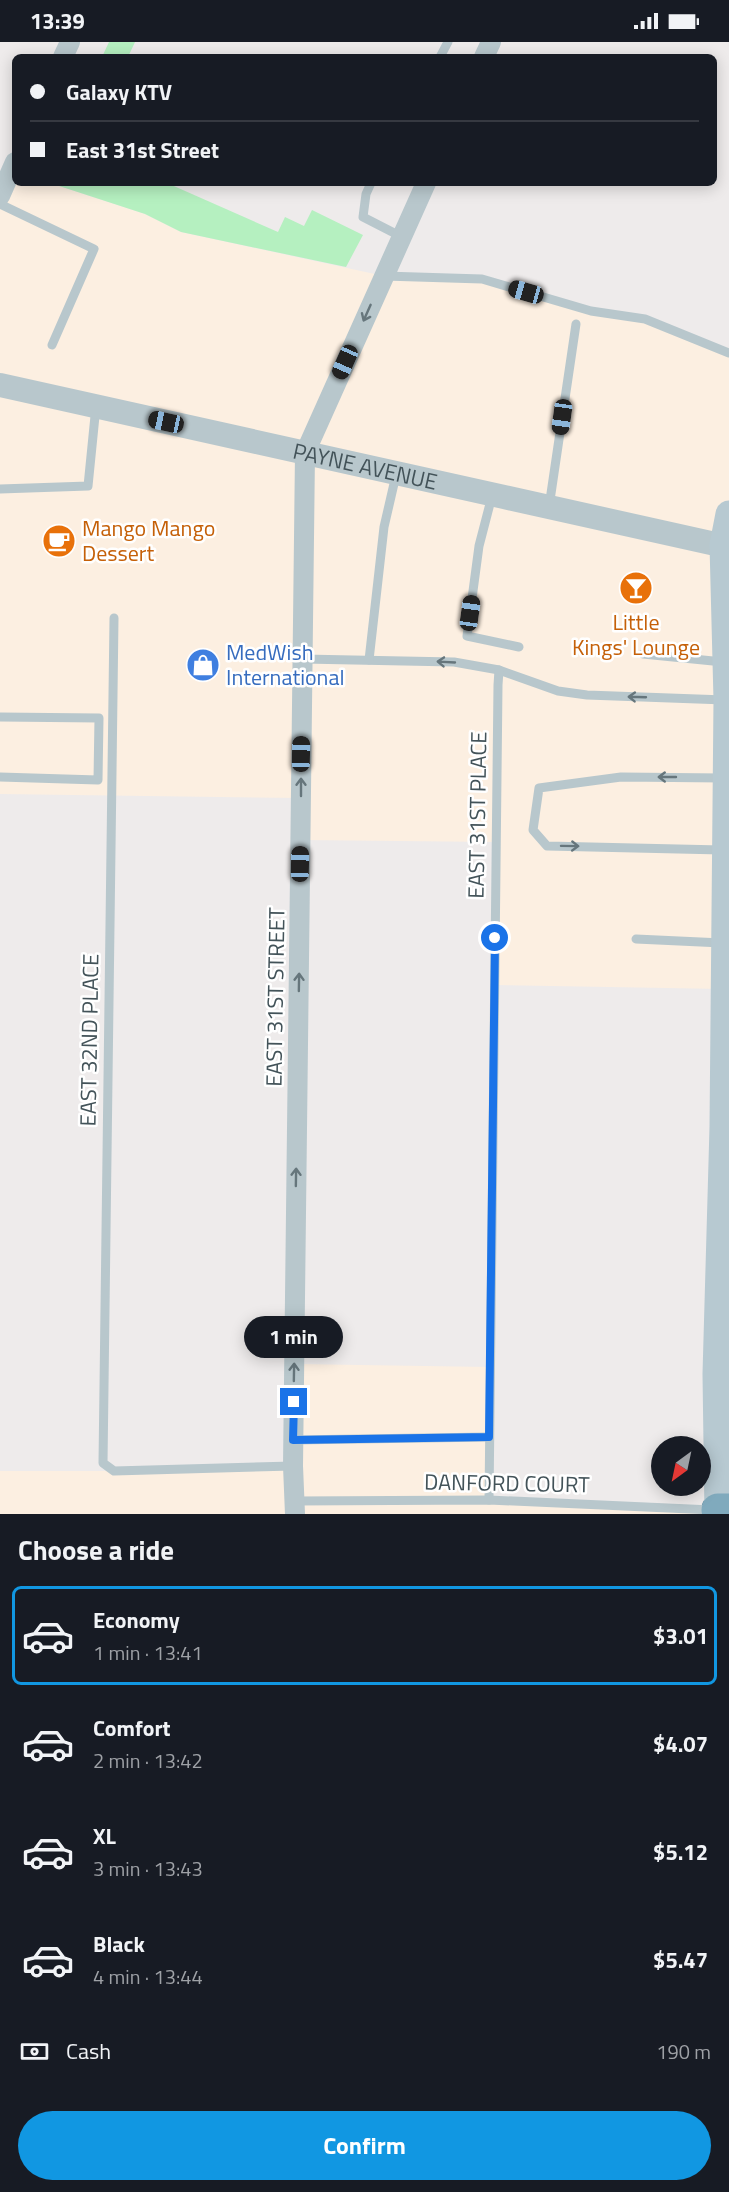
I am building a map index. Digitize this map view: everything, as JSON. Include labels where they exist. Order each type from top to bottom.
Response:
[{"type":"main road","points":[[722,1511],[727,1028],[725,943],[726,546],[729,514]]},
{"type":"street","points":[[0,196],[12,169]]},
{"type":"street","name":"EAST 31ST STREET","points":[[295,1508],[293,1440],[305,453],[425,186]]},
{"type":"street","name":"PAYNE AVENUE","points":[[0,385],[726,546]]},
{"type":"lane","points":[[370,186],[366,194],[363,217],[402,237]]},
{"type":"lane","points":[[0,204],[94,249],[52,345]]},
{"type":"lane","points":[[384,276],[482,279],[591,311],[645,319],[729,353]]},
{"type":"lane","points":[[549,507],[576,324]]},
{"type":"lane","points":[[0,489],[88,486],[96,406]]},
{"type":"lane","points":[[369,660],[384,527],[397,473]]},
{"type":"lane","points":[[493,494],[479,546],[467,636],[519,647]]},
{"type":"lane","name":"EAST 32ND PLACE","points":[[114,618],[103,1463],[114,1471],[293,1466]]},
{"type":"lane","points":[[644,654],[726,662]]},
{"type":"lane","points":[[303,658],[454,662],[499,670],[558,691],[727,700]]},
{"type":"lane","name":"EAST 31ST PLACE","points":[[489,1500],[499,670]]},
{"type":"lane","points":[[0,717],[99,718],[98,780],[0,777]]},
{"type":"lane","points":[[726,778],[621,777],[539,788],[533,830],[547,846],[726,850]]},
{"type":"lane","points":[[636,939],[725,943]]},
{"type":"lane","points":[[293,1440],[489,1437]]},
{"type":"lane","name":"DANFORD COURT","points":[[295,1508],[489,1500],[641,1510],[722,1511]]},
{"type":"shaded area","points":[[12,186],[59,186],[145,214],[181,232],[384,276],[482,279],[591,311],[645,319],[729,353],[729,1375],[724,989],[494,985],[496,842],[301,840],[301,798],[0,794],[0,196]]},
{"type":"shaded area","points":[[294,1364],[490,1367],[489,1500],[718,1514],[0,1514],[0,1471],[114,1471],[293,1466]]},
{"type":"green space","points":[[109,42],[135,42],[129,54],[103,54]]},
{"type":"green space","points":[[59,186],[174,186],[278,232],[285,217],[304,226],[312,210],[363,235],[346,267],[181,232],[145,214]]},
{"type":"place","name":"Mango Mango Dessert","points":[[59,541]]},
{"type":"place","name":"Little Kings' Lounge","points":[[636,588]]},
{"type":"place","name":"MedWish International","points":[[203,665]]},
{"type":"route","points":[[294,1402],[293,1440],[489,1437],[495,938]]}]
